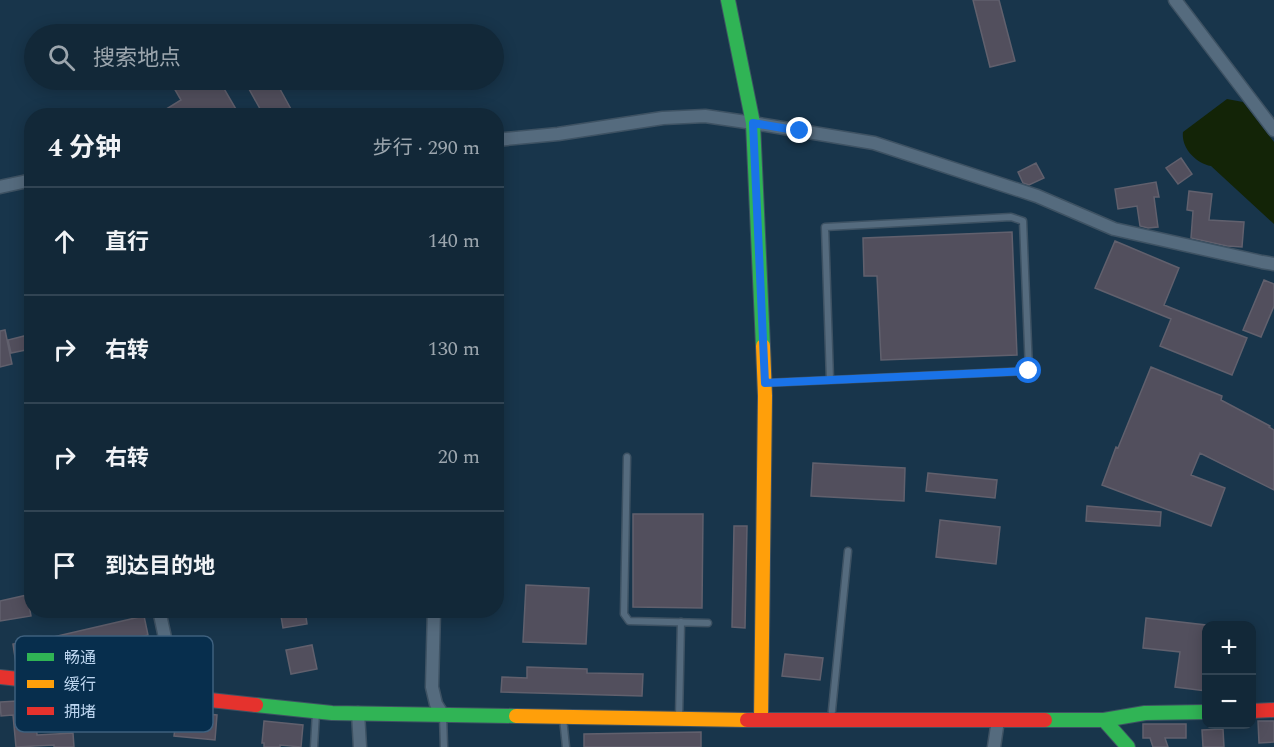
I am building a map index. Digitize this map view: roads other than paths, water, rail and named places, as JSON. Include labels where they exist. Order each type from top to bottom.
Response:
[{"type":"street","points":[[728,0],[753,123],[765,383],[761,720]]},
{"type":"street","points":[[1175,0],[1274,130]]},
{"type":"street","points":[[504,139],[558,134],[663,118],[705,116],[753,123],[874,143],[1037,196],[1114,229],[1274,264]]},
{"type":"street","points":[[0,187],[24,182]]},
{"type":"street","points":[[161,618],[165,636]]},
{"type":"street","points":[[434,618],[432,687],[436,704],[443,715]]},
{"type":"street","points":[[0,677],[15,679]]},
{"type":"street","points":[[213,699],[316,711],[358,713],[679,719],[1104,720],[1145,713],[1202,712]]},
{"type":"street","points":[[1256,711],[1274,710]]},
{"type":"street","points":[[358,713],[360,747]]},
{"type":"street","points":[[994,747],[998,720]]},
{"type":"street","points":[[1104,720],[1128,747]]},
{"type":"lane","points":[[765,383],[1029,371],[1023,221],[1011,217],[825,226],[830,380]]},
{"type":"lane","points":[[627,457],[624,614],[629,621],[708,623]]},
{"type":"lane","points":[[831,720],[848,550]]},
{"type":"lane","points":[[679,719],[681,622]]},
{"type":"lane","points":[[314,747],[316,711]]},
{"type":"lane","points":[[443,715],[444,747]]},
{"type":"lane","points":[[563,717],[566,747]]}]
